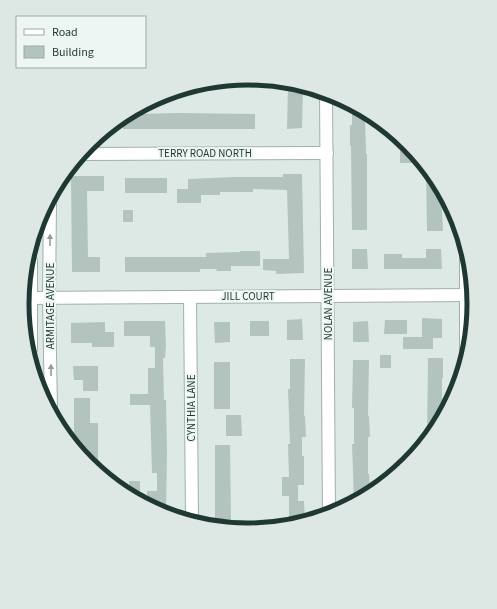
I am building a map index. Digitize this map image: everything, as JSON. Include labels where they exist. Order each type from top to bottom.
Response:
[{"type":"street","name":"NOLAN AVENUE","points":[[326,100],[329,508]]},
{"type":"street","name":"TERRY ROAD NORTH","points":[[88,154],[327,153]]},
{"type":"street","name":"ARMITAGE AVENUE","points":[[50,212],[49,298],[51,399]]},
{"type":"street","name":"JILL COURT","points":[[29,298],[468,295]]},
{"type":"street","name":"CYNTHIA LANE","points":[[190,297],[192,517]]},
{"type":"building","points":[[288,89],[303,92],[302,128],[287,129]]},
{"type":"building","points":[[352,111],[365,119],[367,154],[367,230],[352,230],[350,125],[352,125]]},
{"type":"building","points":[[139,114],[255,114],[255,129],[123,129],[123,125]]},
{"type":"building","points":[[400,150],[405,150],[416,163],[400,163]]},
{"type":"building","points":[[283,174],[302,174],[304,273],[276,274],[276,271],[263,270],[263,259],[289,259],[287,190],[253,189],[253,192],[220,192],[220,195],[201,195],[201,203],[177,203],[177,189],[188,189],[188,179],[283,177]]},
{"type":"building","points":[[71,176],[104,176],[104,191],[87,191],[88,257],[100,257],[100,272],[72,272]]},
{"type":"building","points":[[426,176],[441,200],[443,231],[427,231]]},
{"type":"building","points":[[125,178],[167,178],[167,193],[125,193]]},
{"type":"building","points":[[123,210],[133,210],[133,222],[123,222]]},
{"type":"building","points":[[352,249],[367,249],[368,269],[352,269]]},
{"type":"building","points":[[426,249],[441,249],[442,269],[384,269],[384,254],[402,254],[402,258],[426,258]]},
{"type":"building","points":[[260,251],[260,266],[231,266],[231,271],[200,269],[200,272],[125,272],[125,257],[206,257],[206,253]]},
{"type":"building","points":[[422,318],[442,319],[442,338],[433,338],[433,349],[403,349],[403,337],[422,337]]},
{"type":"building","points":[[302,319],[303,340],[287,340],[287,320]]},
{"type":"building","points":[[385,320],[407,320],[407,334],[384,334]]},
{"type":"building","points":[[124,321],[165,321],[166,346],[165,358],[163,358],[164,400],[166,400],[166,507],[147,499],[147,491],[157,491],[157,473],[152,473],[150,405],[130,405],[130,394],[148,394],[148,368],[155,368],[155,347],[150,347],[150,336],[124,336]]},
{"type":"building","points":[[250,321],[269,321],[269,336],[250,336]]},
{"type":"building","points":[[368,321],[369,342],[353,342],[353,322]]},
{"type":"building","points":[[105,322],[105,332],[114,332],[114,347],[92,347],[92,343],[71,343],[71,323]]},
{"type":"building","points":[[214,322],[230,322],[230,342],[215,343]]},
{"type":"building","points":[[380,355],[391,355],[391,368],[380,368]]},
{"type":"building","points":[[428,358],[443,358],[442,408],[427,432]]},
{"type":"building","points":[[290,359],[305,359],[304,416],[306,437],[302,437],[302,456],[304,456],[304,485],[298,485],[298,501],[304,501],[305,517],[289,520],[289,496],[282,496],[282,477],[289,477],[288,444],[290,444],[288,389],[290,389]]},
{"type":"building","points":[[353,360],[369,360],[368,416],[370,437],[368,437],[368,474],[370,487],[354,497],[352,444],[354,444],[354,408],[352,408]]},
{"type":"building","points":[[214,362],[230,362],[230,409],[214,409]]},
{"type":"building","points":[[73,366],[98,366],[98,391],[83,391],[83,380],[74,380]]},
{"type":"building","points":[[74,398],[90,398],[90,423],[98,423],[98,465],[74,438]]},
{"type":"building","points":[[226,415],[241,415],[242,436],[226,436]]},
{"type":"building","points":[[215,445],[230,445],[231,520],[215,520]]},
{"type":"building","points":[[129,481],[140,481],[140,491],[133,491],[129,488]]}]
